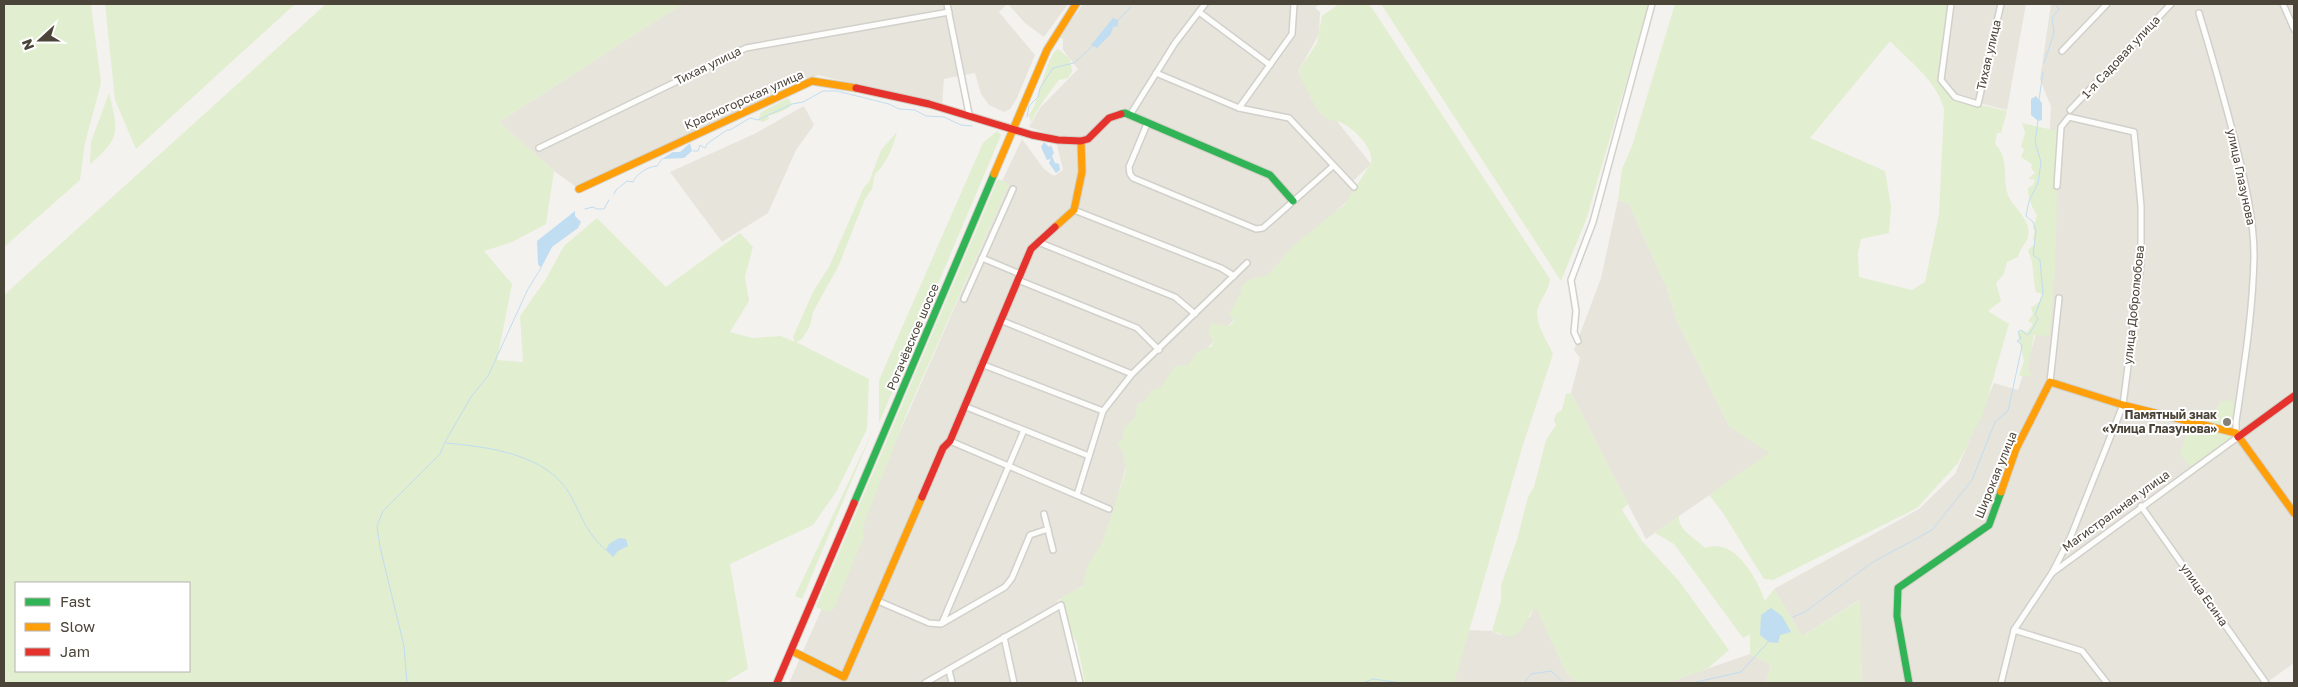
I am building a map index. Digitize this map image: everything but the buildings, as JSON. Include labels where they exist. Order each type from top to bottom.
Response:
[{"type":"street","points":[[947,4],[969,114]]},
{"type":"street","name":"Рогачёвское шоссе","points":[[777,683],[1049,45],[1076,4]]},
{"type":"street","points":[[1130,115],[1175,43],[1205,4]]},
{"type":"street","points":[[1239,108],[1292,34],[1294,4]]},
{"type":"street","points":[[1578,341],[1574,332],[1576,311],[1571,280],[1593,222],[1652,4]]},
{"type":"street","name":"Тихая улица","points":[[1951,4],[1941,80],[1955,97],[1978,104],[2002,4]]},
{"type":"street","points":[[2062,51],[2107,4]]},
{"type":"street","name":"1-я Садовая улица","points":[[2070,110],[2171,4]]},
{"type":"street","points":[[2283,4],[2294,29]]},
{"type":"street","name":"Тихая улица","points":[[538,148],[746,48],[949,12]]},
{"type":"street","points":[[1199,12],[1270,65]]},
{"type":"street","name":"улица Глазунова","points":[[2199,13],[2220,81],[2244,178],[2252,231],[2254,256],[2248,329],[2236,422],[2237,435]]},
{"type":"street","points":[[1156,74],[1239,108],[1289,118],[1354,187]]},
{"type":"street","name":"Красногорская улица","points":[[579,189],[812,81],[849,86],[969,114],[1054,140],[1081,142]]},
{"type":"street","points":[[792,651],[844,677],[943,448],[950,441],[1031,249],[1074,210],[1082,172],[1081,142],[1094,132],[1106,118],[1117,113],[1130,115],[1147,124],[1270,175],[1293,201]]},
{"type":"street","name":"улица Добролюбова","points":[[2052,572],[2071,536],[2123,405],[2141,264],[2141,206],[2134,132],[2069,117],[2061,127],[2057,186]]},
{"type":"street","points":[[1147,124],[1129,167],[1133,178],[1256,229],[1263,228],[1333,166]]},
{"type":"street","points":[[964,299],[1013,189]]},
{"type":"street","points":[[1074,210],[1221,268],[1234,276]]},
{"type":"street","points":[[1038,242],[1175,296],[1195,314]]},
{"type":"street","points":[[982,258],[1019,277],[1137,328],[1159,350]]},
{"type":"street","points":[[1077,495],[1103,411],[1132,374],[1247,263]]},
{"type":"street","points":[[2058,298],[2050,382],[2123,405],[2237,435],[2294,513]]},
{"type":"street","points":[[1000,320],[1132,374]]},
{"type":"street","points":[[982,364],[1103,411]]},
{"type":"street","name":"Широкая улица","points":[[1909,683],[1897,616],[1898,588],[1989,526],[2016,449],[2050,382]]},
{"type":"street","name":"Магистральная улица","points":[[2002,683],[2014,630],[2052,572],[2237,435],[2294,396]]},
{"type":"street","points":[[964,406],[1089,456]]},
{"type":"street","points":[[941,624],[1024,430]]},
{"type":"street","points":[[950,441],[1108,509]]},
{"type":"street","name":"улица Есина","points":[[2141,506],[2266,683]]},
{"type":"street","points":[[1044,514],[1054,550]]},
{"type":"street","points":[[878,601],[929,623],[941,624],[1005,587],[1012,578],[1030,535],[1048,529]]},
{"type":"street","points":[[925,683],[1061,605],[1080,683]]},
{"type":"street","points":[[2014,630],[2082,651],[2108,683]]},
{"type":"street","points":[[1004,637],[1014,683]]},
{"type":"street","points":[[949,670],[952,683]]},
{"type":"shaded area","points":[[682,4],[1007,4],[999,12],[1035,55],[1017,98],[1010,109],[1004,112],[989,105],[981,94],[975,73],[944,79],[942,106],[818,75],[579,189],[554,171],[499,122]]},
{"type":"shaded area","points":[[1008,4],[1068,4],[1044,37],[1025,23]]},
{"type":"shaded area","points":[[1083,4],[1319,4],[1315,8],[1320,12],[1319,34],[1298,72],[1371,164],[1353,181],[1359,190],[1273,269],[1244,309],[1155,404],[1125,470],[1094,579],[1057,601],[1080,683],[789,683],[1009,184],[1002,181],[1022,139],[1044,169],[1054,176],[1063,170],[1057,145],[1065,144],[1068,137],[1058,137],[1029,127],[1040,108],[1078,69],[1063,50],[1063,39],[1059,37]]},
{"type":"shaded area","points":[[1951,4],[2026,4],[2007,110],[1955,97],[1941,80]]},
{"type":"shaded area","points":[[2051,4],[2294,4],[2294,663],[2266,683],[1862,683],[1859,600],[1802,636],[1774,589],[1919,509],[1955,474],[1994,383],[2018,390],[2049,295],[2048,158],[2051,107],[2040,79]]},
{"type":"shaded area","points":[[804,106],[814,125],[796,150],[768,213],[722,242],[670,172],[754,134]]},
{"type":"shaded area","points":[[1618,200],[1629,204],[1667,289],[1677,321],[1729,426],[1770,453],[1646,539],[1571,393],[1580,358],[1574,350],[1601,278]]},
{"type":"shaded area","points":[[1535,605],[1567,674],[1579,683],[1450,683],[1469,630],[1492,631],[1500,635],[1530,617]]},
{"type":"shaded area","points":[[1750,654],[1771,665],[1766,683],[1666,683]]},
{"type":"green space","points":[[4,4],[91,4],[101,83],[85,143],[80,180],[4,247]]},
{"type":"green space","points":[[105,4],[295,4],[136,149],[115,100]]},
{"type":"green space","points":[[326,4],[682,4],[499,122],[554,171],[546,224],[512,242],[484,251],[512,284],[497,360],[523,362],[520,316],[546,279],[564,246],[597,218],[666,287],[740,233],[753,247],[745,277],[749,301],[730,332],[752,338],[781,336],[795,342],[793,337],[814,290],[829,267],[864,187],[869,182],[881,150],[897,132],[889,154],[875,174],[872,189],[865,199],[839,265],[813,312],[810,326],[802,339],[796,342],[869,379],[867,429],[836,492],[813,525],[730,564],[748,669],[724,683],[4,683],[4,295]]},
{"type":"green space","points":[[1339,4],[1368,4],[1372,8],[1550,279],[1539,305],[1537,317],[1553,354],[1522,448],[1454,683],[1085,683],[1077,643],[1057,607],[1062,597],[1083,586],[1088,564],[1102,543],[1126,470],[1123,452],[1117,443],[1123,439],[1124,428],[1135,418],[1138,403],[1144,402],[1151,391],[1161,387],[1175,366],[1188,365],[1197,352],[1212,346],[1213,342],[1208,330],[1211,323],[1229,326],[1235,320],[1229,315],[1240,294],[1242,285],[1250,279],[1268,275],[1294,245],[1345,204],[1371,163],[1370,152],[1364,141],[1344,124],[1328,119],[1320,113],[1300,76],[1299,70],[1317,43],[1322,16]]},
{"type":"green space","points":[[1381,4],[1649,4],[1586,220],[1561,281]]},
{"type":"green space","points":[[1675,4],[1949,4],[1939,80],[1952,98],[2007,111],[2001,133],[1997,133],[1995,144],[2003,156],[2008,195],[2025,219],[2028,230],[2027,239],[2018,257],[2007,262],[2004,274],[1996,283],[2001,301],[1988,311],[2009,324],[1983,414],[1958,463],[1917,508],[1773,580],[1764,579],[1723,513],[1709,495],[1769,453],[1729,426],[1677,321],[1667,289],[1629,204],[1618,200],[1622,169],[1632,146]],"holes":[[[1890,41],[1929,80],[1944,109],[1939,214],[1925,282],[1912,290],[1859,277],[1858,253],[1861,239],[1889,233],[1891,206],[1885,171],[1810,138]]]},
{"type":"green space","points":[[1058,49],[1070,59],[1072,71],[1068,78],[1059,80],[1031,122],[1029,115],[1033,109],[1046,69]]},
{"type":"green space","points":[[109,93],[114,116],[115,133],[108,147],[90,164],[91,142]]},
{"type":"green space","points":[[788,98],[792,104],[788,108],[768,115],[769,119],[763,122],[758,120],[761,112]]},
{"type":"green space","points":[[2022,123],[2058,131],[2052,311],[2049,336],[2034,335],[2028,367],[2032,376],[2019,376],[2024,361],[2018,335],[2021,330],[2027,332],[2033,324],[2028,321],[2033,314],[2031,308],[2039,302],[2042,294],[2036,292],[2035,289],[2032,262],[2028,250],[2035,244],[2033,238],[2035,231],[2033,229],[2037,215],[2028,192],[2028,188],[2033,185],[2035,180],[2028,179],[2035,173],[2031,168],[2032,164],[2021,157],[2024,150],[2021,146],[2025,133]]},
{"type":"green space","points":[[997,131],[1001,135],[879,423],[879,380],[983,143]]},
{"type":"green space","points":[[998,179],[1009,184],[908,410],[863,527],[864,537],[834,609],[827,612],[816,607]]},
{"type":"green space","points":[[1571,393],[1628,504],[1622,510],[1642,541],[1679,581],[1729,650],[1707,669],[1666,683],[1579,683],[1567,674],[1535,606],[1520,632],[1510,637],[1492,631],[1501,600],[1501,585],[1517,540],[1528,497],[1534,487],[1546,440],[1556,425],[1554,421],[1556,414],[1562,410],[1566,394]]},
{"type":"green space","points":[[2228,400],[2234,402],[2232,420],[2224,420],[2224,425],[2232,426],[2233,431],[2193,422],[2204,414],[2212,415],[2220,402]]},
{"type":"green space","points":[[2190,424],[2232,434],[2234,437],[2192,468],[2180,454]]},
{"type":"green space","points":[[873,430],[802,599],[795,596]]},
{"type":"green space","points":[[1679,516],[1679,521],[1684,530],[1705,548],[1716,546],[1735,553],[1750,571],[1765,601],[1774,589],[1802,636],[1860,600],[1862,683],[1766,683],[1771,665],[1750,654],[1750,634],[1743,638],[1674,544],[1655,533]]},
{"type":"water","points":[[1113,18],[1118,20],[1118,26],[1113,27],[1111,34],[1097,48],[1091,45]]},
{"type":"water","points":[[2036,96],[2042,103],[2042,120],[2038,121],[2031,115],[2031,99]]},
{"type":"water","points":[[1044,142],[1049,147],[1051,145],[1054,153],[1052,156],[1055,163],[1059,164],[1060,170],[1056,173],[1049,163],[1051,159],[1047,160],[1041,147]]},
{"type":"water","points":[[690,143],[692,151],[684,158],[662,159],[673,152],[680,152]]},
{"type":"water","points":[[575,211],[575,216],[581,222],[578,228],[552,247],[541,268],[538,264],[537,241]]},
{"type":"water","points":[[619,538],[626,539],[628,546],[618,551],[613,557],[606,550],[609,544]]},
{"type":"water","points":[[1771,608],[1782,616],[1791,632],[1780,635],[1778,643],[1769,642],[1760,635],[1761,615]]},
{"type":"waterway","points":[[2044,63],[2054,33],[2052,18],[2059,9],[2055,4]]},
{"type":"waterway","points":[[1118,20],[1131,7]]},
{"type":"waterway","points":[[1027,117],[1029,106],[1038,97],[1040,88],[1053,68],[1074,63],[1094,45]]},
{"type":"waterway","points":[[2039,100],[2043,72]]},
{"type":"waterway","points":[[693,151],[698,151],[700,145],[705,148],[708,143],[727,130],[750,118],[758,120],[792,104],[803,102],[823,91],[837,91],[889,104],[899,109],[915,110],[926,116],[944,117],[961,125],[972,126]]},
{"type":"waterway","points":[[1793,617],[1805,612],[1873,562],[1932,530],[1972,480],[1995,422],[2008,411],[2022,345],[2017,341],[2021,339],[2018,332],[2021,330],[2027,335],[2030,333],[2038,319],[2035,315],[2043,294],[2040,260],[2033,255],[2036,231],[2033,222],[2026,216],[2029,201],[2038,183],[2041,162],[2035,142],[2038,121]]},
{"type":"waterway","points":[[614,194],[627,181],[633,182],[640,173],[650,167],[657,166],[662,159]]},
{"type":"waterway","points":[[585,209],[593,207],[604,209],[609,200]]},
{"type":"waterway","points":[[407,683],[404,646],[380,547],[377,526],[383,511],[440,454],[471,397],[488,376],[528,289],[541,268]]},
{"type":"waterway","points":[[446,443],[498,450],[533,462],[548,471],[561,482],[571,496],[590,532],[606,550]]},
{"type":"waterway","points":[[1692,683],[1741,672],[1769,641]]},
{"type":"waterway","points":[[1524,683],[1531,674],[1551,671],[1564,683]]},
{"type":"waterway","points":[[1363,683],[1373,679],[1402,683]]},
{"type":"traffic: fast","points":[[1121,114],[1125,113],[1270,175],[1293,201]]},
{"type":"traffic: fast","points":[[854,503],[994,174]]},
{"type":"traffic: fast","points":[[1909,683],[1897,616],[1898,588],[1989,525],[2001,492]]},
{"type":"traffic: slow","points":[[994,174],[1047,50],[1076,4]]},
{"type":"traffic: slow","points":[[579,189],[812,81],[856,88]]},
{"type":"traffic: slow","points":[[1055,227],[1074,210],[1082,172],[1081,141]]},
{"type":"traffic: slow","points":[[2001,492],[2016,449],[2050,382],[2123,405],[2236,433],[2294,513]]},
{"type":"traffic: slow","points":[[792,651],[844,677],[922,497]]},
{"type":"traffic: jam","points":[[856,88],[929,104],[1032,135],[1058,140],[1081,141],[1088,139],[1109,118],[1121,114]]},
{"type":"traffic: jam","points":[[922,497],[943,448],[950,441],[1031,249],[1055,227]]},
{"type":"traffic: jam","points":[[2238,437],[2294,396]]},
{"type":"traffic: jam","points":[[777,683],[854,503]]},
{"type":"place","name":"Памятный знак «Улица Глазунова»","points":[[2227,422]]}]
